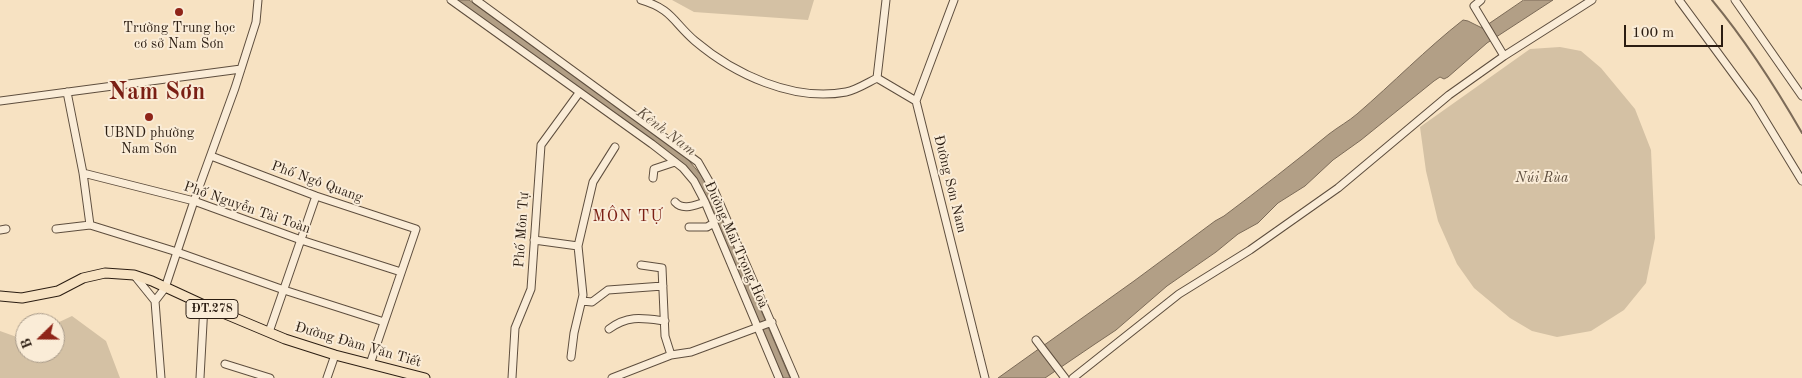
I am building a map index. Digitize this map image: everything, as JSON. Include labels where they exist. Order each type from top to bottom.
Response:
[{"type":"main road","name":"Đường Đàm Văn Tiết","points":[[0,296],[22,298],[58,291],[83,278],[105,273],[134,275],[270,332],[335,355],[426,378]]},
{"type":"street","points":[[155,301],[165,288],[241,69],[256,22],[258,0]]},
{"type":"street","name":"Đường Mai Trọng Hoà","points":[[451,0],[683,168],[694,181],[705,202],[779,378]]},
{"type":"street","points":[[476,0],[698,162],[714,190],[795,378]]},
{"type":"street","points":[[641,0],[660,7],[670,14],[688,34],[723,61],[744,74],[783,88],[804,93],[832,94],[848,92],[877,78]]},
{"type":"street","points":[[877,78],[886,0]]},
{"type":"street","points":[[877,78],[916,101],[954,0]]},
{"type":"street","points":[[1481,0],[1474,6],[1504,56]]},
{"type":"street","points":[[1072,378],[1179,294],[1257,245],[1338,188],[1449,95],[1504,56],[1592,0]]},
{"type":"street","points":[[1678,0],[1749,96],[1802,181]]},
{"type":"street","points":[[1735,0],[1802,96]]},
{"type":"street","points":[[0,101],[241,69]]},
{"type":"street","points":[[67,92],[83,173],[90,225]]},
{"type":"street","name":"Phố Môn Tự","points":[[512,378],[515,328],[531,289],[541,145],[579,92]]},
{"type":"street","name":"Đường Sơn Nam","points":[[916,101],[985,378]]},
{"type":"street","points":[[571,357],[574,333],[583,295],[578,246],[593,182],[615,147]]},
{"type":"street","name":"Phố Ngô Quang","points":[[211,156],[316,196],[416,229],[401,272]]},
{"type":"street","points":[[653,178],[654,169],[675,162]]},
{"type":"street","name":"Phố Nguyễn Tài Toàn","points":[[83,173],[194,200],[301,240],[401,272]]},
{"type":"street","points":[[270,332],[316,196]]},
{"type":"street","points":[[675,202],[678,206],[683,207],[705,202]]},
{"type":"street","points":[[689,227],[707,227],[714,223]]},
{"type":"street","points":[[56,229],[90,225],[177,252],[284,290],[384,322]]},
{"type":"street","points":[[534,240],[578,246]]},
{"type":"street","points":[[641,265],[662,268],[665,336],[671,355]]},
{"type":"street","points":[[370,364],[401,272]]},
{"type":"street","points":[[134,275],[155,301],[161,378]]},
{"type":"street","points":[[582,301],[592,302],[608,290],[663,286]]},
{"type":"street","points":[[200,378],[204,305]]},
{"type":"street","points":[[609,329],[619,322],[630,319],[665,321]]},
{"type":"street","points":[[612,378],[671,355],[691,352],[772,322]]},
{"type":"street","points":[[1036,340],[1065,378]]},
{"type":"street","points":[[327,378],[335,355]]},
{"type":"street","points":[[225,364],[270,378]]},
{"type":"green space","points":[[672,0],[814,0],[808,20],[694,12]]},
{"type":"green space","name":"Núi Rùa","points":[[1560,47],[1581,51],[1601,68],[1635,109],[1651,150],[1655,238],[1646,283],[1624,310],[1591,331],[1557,337],[1532,331],[1510,318],[1474,288],[1457,264],[1438,221],[1426,171],[1420,127],[1530,49]]},
{"type":"green space","points":[[72,316],[106,341],[120,378],[0,378],[0,331],[15,336],[15,363],[65,363],[65,319]]},
{"type":"shaded area","name":"Kênh Nam","points":[[457,0],[469,0],[686,157],[705,180],[790,378],[783,378],[707,199],[686,166]]},
{"type":"shaded area","points":[[1524,0],[1553,0],[1487,43],[1448,77],[1444,79],[1440,77],[1434,81],[1333,160],[1305,186],[1278,203],[1258,223],[1238,234],[1216,252],[1167,286],[1116,330],[1045,378],[998,378],[1224,216],[1329,134],[1354,117],[1463,20],[1482,28]]},
{"type":"waterway","points":[[1712,0],[1760,64],[1802,133]]},
{"type":"place","name":"Trường Trung học cơ sở Nam Sơn","points":[[179,12]]},
{"type":"place","name":"UBND phường Nam Sơn","points":[[149,117]]},
{"type":"district","name":"Nam Sơn","points":[[157,93]]},
{"type":"district","name":"MÔN TỰ","points":[[628,217]]}]
